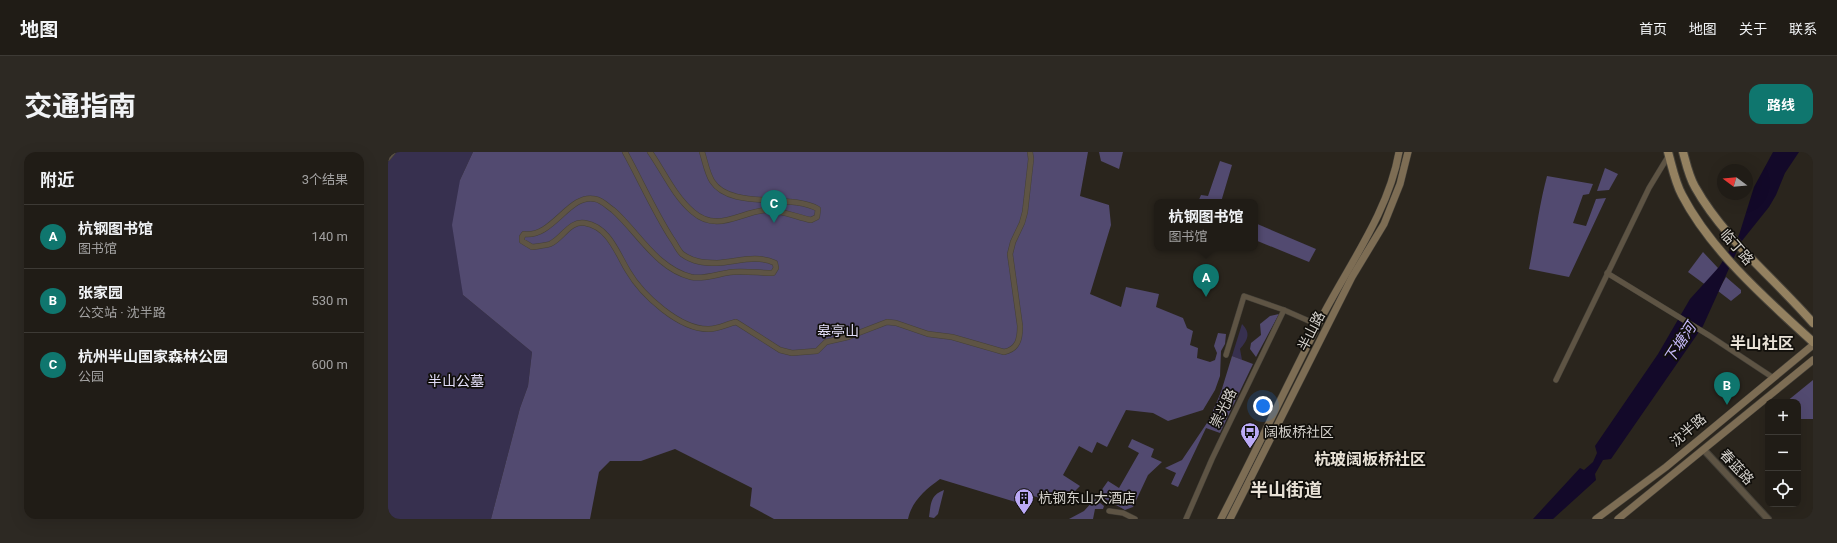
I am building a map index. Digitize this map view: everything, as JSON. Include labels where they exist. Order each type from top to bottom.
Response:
[{"type":"main road","name":"半山路","points":[[1221,519],[1318,326],[1375,220],[1388,191],[1399,152]]},
{"type":"main road","name":"半山路","points":[[1230,519],[1352,277],[1384,224],[1400,184],[1408,152]]},
{"type":"main road","name":"临丁路","points":[[1683,152],[1694,186],[1727,232],[1813,323]]},
{"type":"main road","name":"临丁路","points":[[1668,153],[1682,195],[1699,222],[1735,266],[1813,343]]},
{"type":"main road","name":"沈半路","points":[[1596,519],[1666,467],[1813,343]]},
{"type":"main road","name":"沈半路","points":[[1618,519],[1813,360]]},
{"type":"street","points":[[388,158],[394,152]]},
{"type":"street","points":[[625,152],[650,198],[656,213],[681,253],[698,262],[723,263],[755,259],[768,260],[774,263],[776,268],[773,273],[732,272],[692,277],[662,261],[618,214],[603,202],[594,199],[587,199],[576,204],[545,230],[531,235],[524,234],[522,241],[532,247],[550,244],[572,226],[579,223],[586,223],[605,234],[629,272],[641,287],[676,318],[690,326],[710,329],[736,322],[780,350],[792,354],[817,351],[826,342],[848,338],[886,322],[896,322],[928,334],[952,337],[1004,352],[1012,350],[1017,344],[1020,331],[1010,254],[1013,242],[1022,223],[1025,212],[1031,159],[1030,152]]},
{"type":"street","points":[[650,152],[677,196],[694,213],[712,221],[729,221],[767,210],[811,220],[817,217],[818,209],[813,206],[776,200],[732,196],[717,188],[711,180],[702,152]]},
{"type":"street","points":[[1556,380],[1607,273],[1668,153]]},
{"type":"street","points":[[1607,273],[1710,336],[1772,377]]},
{"type":"street","points":[[1226,355],[1244,296],[1284,310],[1318,326]]},
{"type":"street","name":"崇光路","points":[[1186,519],[1212,459],[1284,310]]},
{"type":"street","name":"春蓝路","points":[[1704,450],[1768,519]]},
{"type":"street","points":[[1109,510],[1122,513],[1135,519]]},
{"type":"green space","name":"半山公墓","points":[[388,152],[473,152],[460,180],[463,295],[532,352],[528,386],[520,408],[491,519],[388,519]]},
{"type":"green space","name":"皋亭山","points":[[473,152],[1088,152],[1080,196],[1109,205],[1111,225],[1090,294],[1121,307],[1126,287],[1159,294],[1156,307],[1183,318],[1187,328],[1193,331],[1190,345],[1198,348],[1197,358],[1210,362],[1215,360],[1217,353],[1214,346],[1218,333],[1226,334],[1225,344],[1221,351],[1220,376],[1215,390],[1203,410],[1168,421],[1153,413],[1126,410],[1107,447],[1097,442],[1092,453],[1079,446],[1063,475],[1080,486],[1068,498],[1049,493],[1044,499],[1033,496],[1019,503],[940,479],[929,487],[916,501],[908,519],[774,519],[750,506],[752,488],[675,449],[641,461],[610,461],[599,472],[590,519],[491,519],[520,408],[528,386],[532,352],[463,295],[452,225],[460,180]]},
{"type":"green space","points":[[1099,152],[1123,152],[1119,169],[1101,161]]},
{"type":"green space","points":[[1220,161],[1232,165],[1222,199],[1199,199],[1201,195],[1208,196]]},
{"type":"green space","points":[[1605,168],[1618,174],[1609,190],[1597,191]]},
{"type":"green space","points":[[1547,176],[1593,184],[1589,194],[1583,195],[1573,223],[1586,226],[1596,199],[1606,198],[1569,277],[1529,269],[1539,210]]},
{"type":"green space","points":[[1258,224],[1316,249],[1309,262],[1258,241]]},
{"type":"green space","points":[[1703,252],[1718,268],[1707,286],[1688,272]]},
{"type":"green space","points":[[1726,277],[1741,290],[1741,293],[1731,301],[1718,291]]},
{"type":"green space","points":[[1279,314],[1256,357],[1250,349],[1251,343],[1261,335],[1260,324],[1270,316]]},
{"type":"green space","points":[[1242,324],[1247,330],[1247,340],[1240,349],[1242,360],[1232,356]]},
{"type":"green space","points":[[1232,356],[1253,364],[1220,433],[1206,428],[1178,487],[1171,484],[1176,473],[1165,468],[1182,460],[1209,420],[1221,392]]},
{"type":"green space","points":[[1813,380],[1813,419],[1801,419],[1801,399],[1790,399]]},
{"type":"green space","points":[[1132,439],[1154,449],[1151,457],[1162,462],[1148,475],[1133,507],[1125,510],[1098,495],[1108,481],[1119,488],[1139,453],[1128,447]]},
{"type":"green space","points":[[944,490],[938,514],[934,518],[929,517],[932,500],[936,494]]},
{"type":"green space","points":[[1095,499],[1104,506],[1103,509],[1095,509],[1093,519],[1069,519],[1084,511]]},
{"type":"water","name":"下塘河","points":[[1773,152],[1799,152],[1785,173],[1776,195],[1769,207],[1741,242],[1703,326],[1611,459],[1603,460],[1595,474],[1596,480],[1553,519],[1533,519],[1580,468],[1584,470],[1593,462],[1597,453],[1595,446],[1658,354],[1690,299],[1719,267],[1739,235],[1750,200],[1753,200],[1754,187]]},
{"type":"place","name":"杭州半山国家森林公园","points":[[774,223]]},
{"type":"place","name":"杭钢图书馆","points":[[1206,297]]},
{"type":"place","name":"张家园","points":[[1727,405]]},
{"type":"place","name":"阔板桥社区","points":[[1250,449]]},
{"type":"place","name":"杭钢东山大酒店","points":[[1024,515]]},
{"type":"district","name":"半山社区","points":[[1762,343]]},
{"type":"district","name":"杭玻阔板桥社区","points":[[1370,459]]},
{"type":"district","name":"半山街道","points":[[1286,489]]}]
